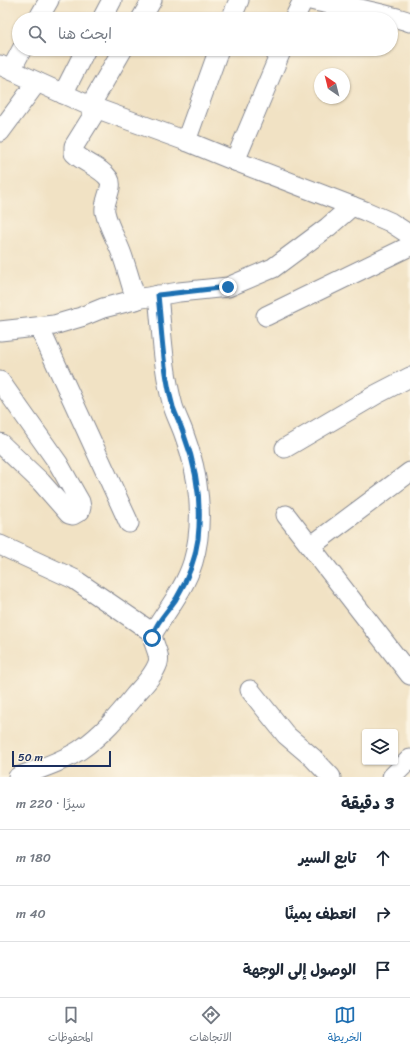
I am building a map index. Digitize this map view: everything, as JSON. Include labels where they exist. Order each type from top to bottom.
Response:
[{"type":"street","points":[[42,12],[48,0]]},
{"type":"street","points":[[106,12],[112,0]]},
{"type":"street","points":[[144,12],[152,0]]},
{"type":"street","points":[[234,12],[239,0]]},
{"type":"street","points":[[297,12],[303,0]]},
{"type":"street","points":[[311,0],[327,5],[364,5],[379,12]]},
{"type":"street","points":[[398,18],[410,22]]},
{"type":"street","points":[[15,56],[5,67],[93,107],[186,141],[352,206],[390,222],[410,235]]},
{"type":"street","points":[[63,94],[82,56]]},
{"type":"street","points":[[119,56],[74,146],[74,153],[105,174],[109,179],[110,186],[104,206],[122,255],[136,300]]},
{"type":"street","points":[[186,141],[216,56]]},
{"type":"street","points":[[235,161],[279,56]]},
{"type":"street","points":[[0,132],[37,82]]},
{"type":"street","points":[[0,331],[54,325],[81,317],[103,308],[158,295],[228,287],[273,268],[308,243],[352,206]]},
{"type":"street","points":[[266,316],[410,246]]},
{"type":"street","points":[[18,777],[54,764],[80,750],[99,735],[121,712],[150,677],[158,662],[158,656],[152,638],[153,633],[175,600],[186,580],[193,562],[198,540],[200,500],[194,467],[184,434],[173,407],[164,363],[158,295]]},
{"type":"street","points":[[39,327],[130,523]]},
{"type":"street","points":[[285,448],[376,394],[410,376]]},
{"type":"street","points":[[0,381],[58,463],[80,502],[80,511],[74,515],[68,514],[41,482],[0,443]]},
{"type":"street","points":[[311,546],[410,472]]},
{"type":"street","points":[[286,515],[410,676]]},
{"type":"street","points":[[0,544],[74,578],[153,633]]},
{"type":"street","points":[[250,690],[286,735],[313,758],[331,777]]},
{"type":"street","points":[[392,777],[410,760]]},
{"type":"route","points":[[152,638],[153,633],[175,600],[186,580],[193,562],[198,540],[200,500],[194,467],[184,434],[173,407],[168,383],[164,363],[158,295],[228,287]]}]
